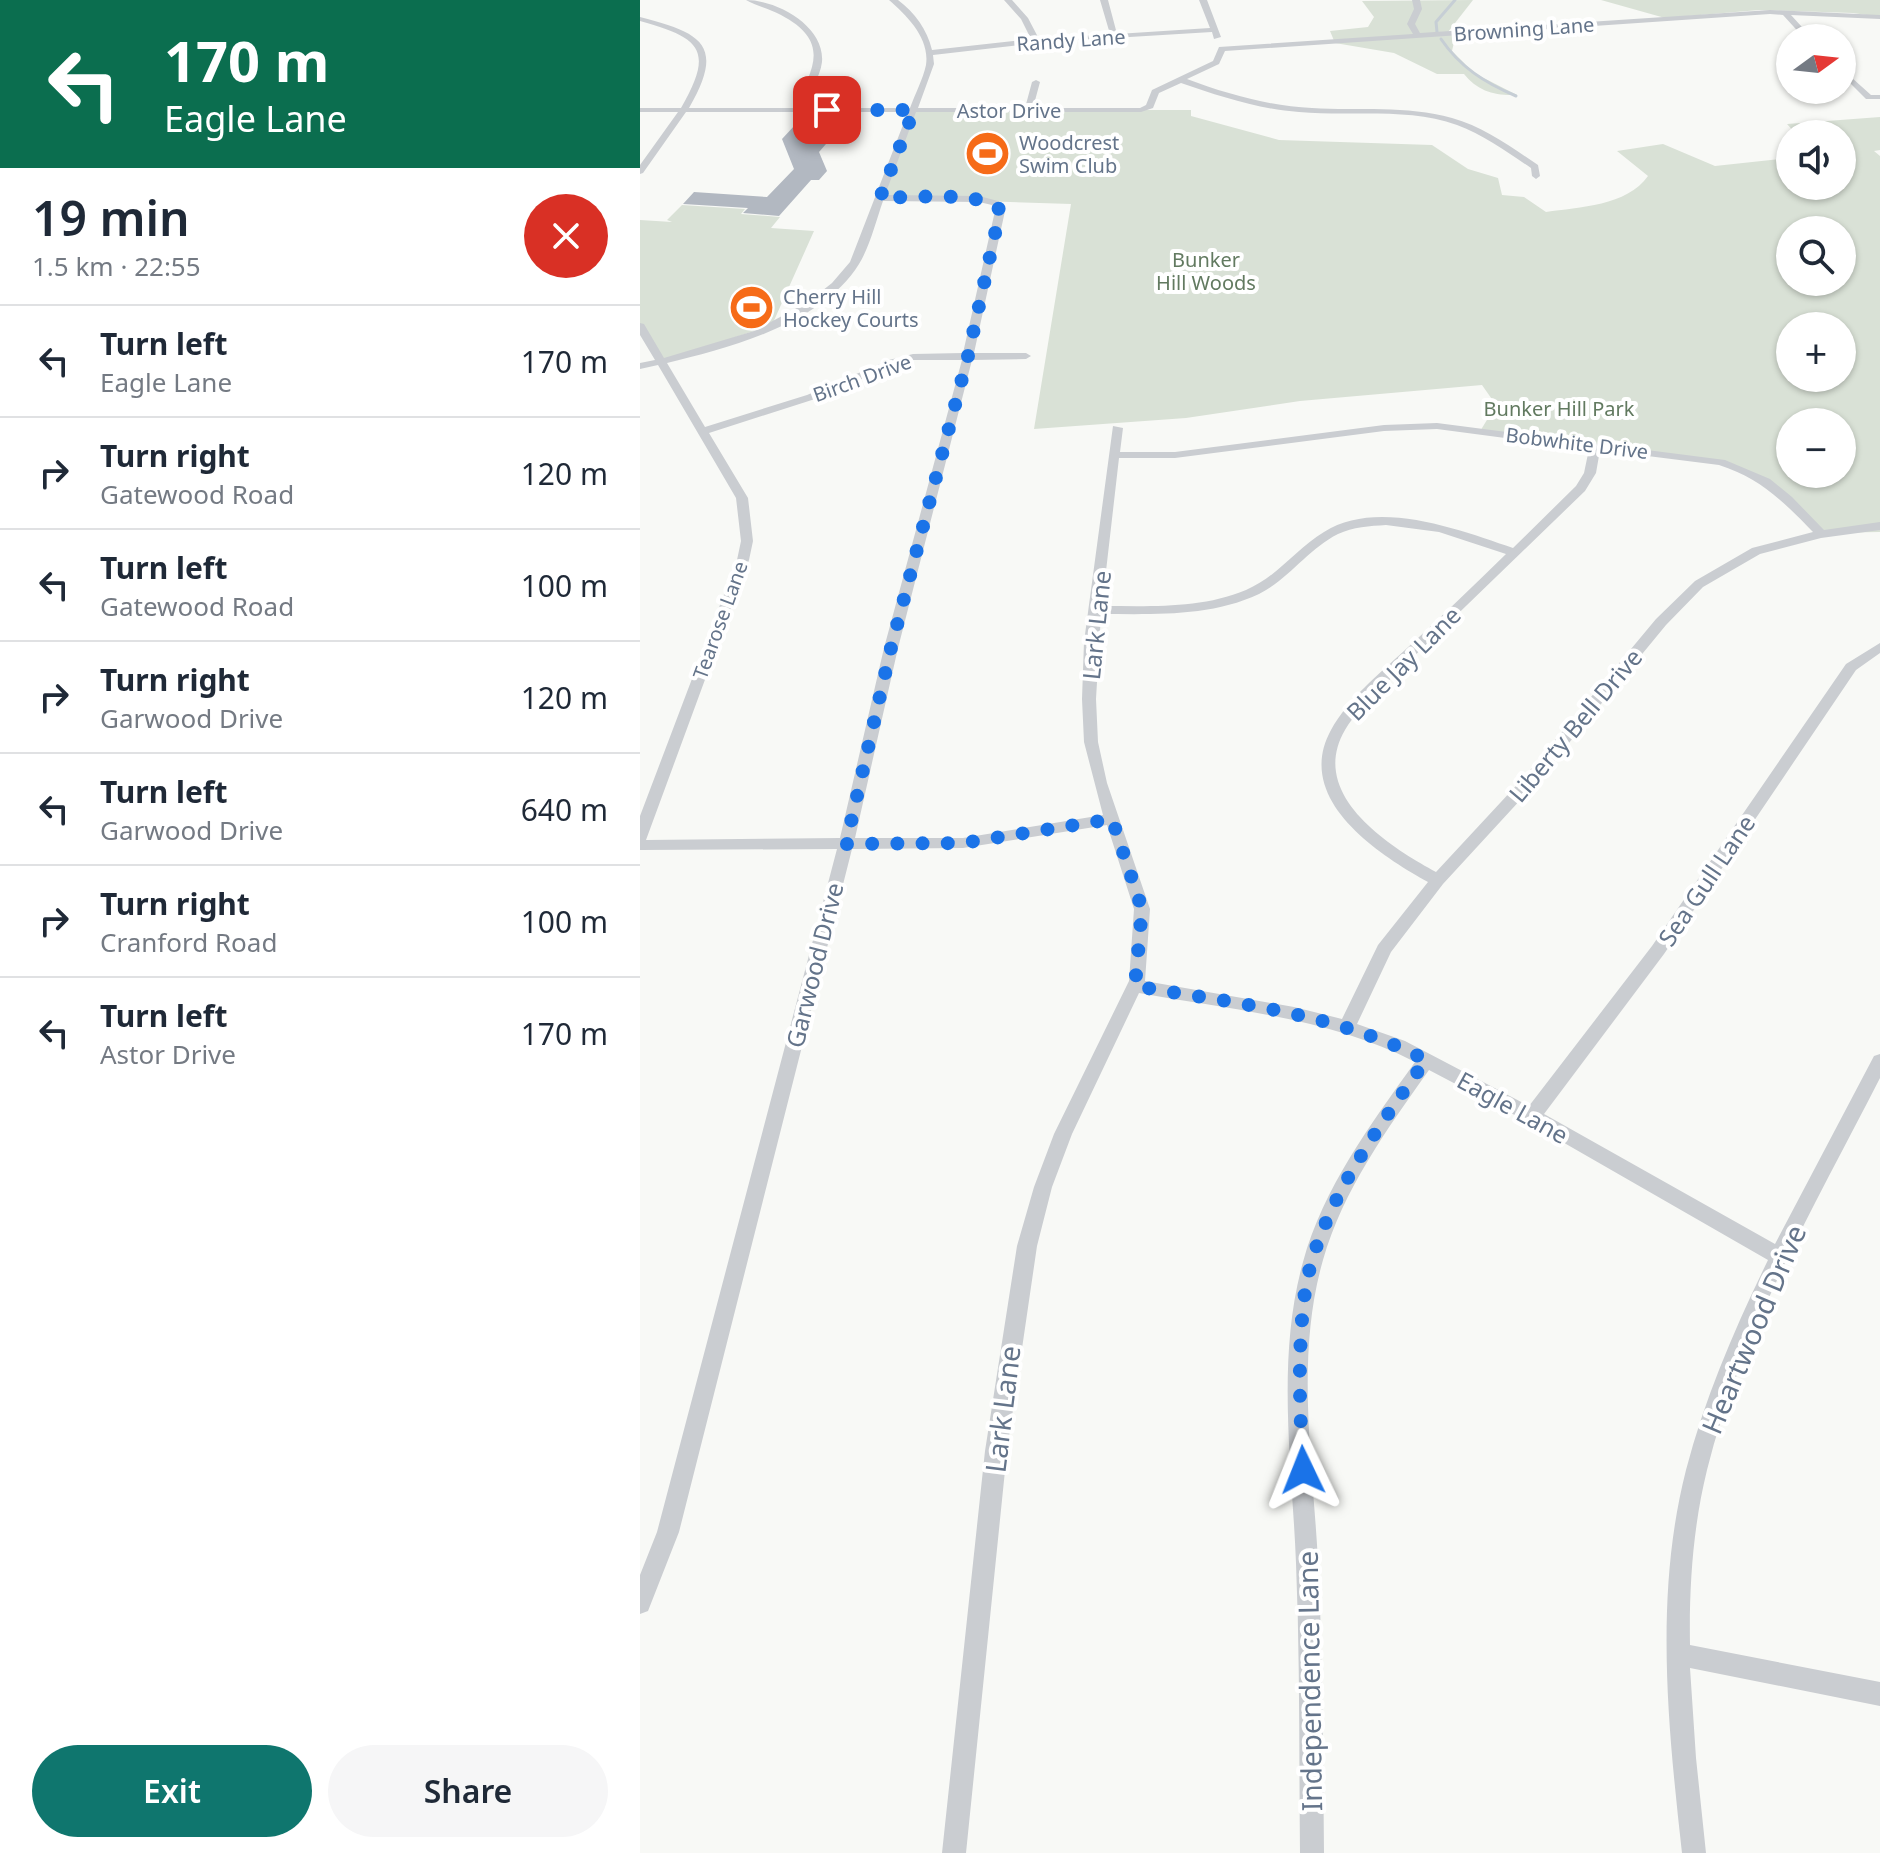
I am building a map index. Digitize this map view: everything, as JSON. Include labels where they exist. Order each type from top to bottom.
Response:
[{"type":"street","points":[[750,0],[790,17],[807,31],[815,43],[818,64],[796,110]]},
{"type":"street","points":[[640,366],[728,343],[810,307],[835,286],[855,263],[930,64],[918,22],[893,0]]},
{"type":"street","points":[[1008,0],[1024,18],[1036,41]]},
{"type":"street","points":[[1104,0],[1114,36]]},
{"type":"street","points":[[1181,80],[1216,62],[1222,49],[1203,0]]},
{"type":"street","points":[[1416,0],[1418,9],[1411,24],[1419,37]]},
{"type":"street","points":[[1784,12],[1795,24]]},
{"type":"street","name":"Browning Lane","points":[[1222,49],[1784,12],[1880,17]]},
{"type":"street","points":[[640,19],[681,33],[703,52],[704,67],[683,110],[640,171]]},
{"type":"street","name":"Randy Lane","points":[[929,53],[1036,41],[1214,30]]},
{"type":"street","points":[[1181,80],[1217,94],[1268,106],[1310,111],[1396,111],[1450,120],[1501,144],[1535,167],[1536,176]]},
{"type":"street","name":"Astor Drive","points":[[640,110],[1138,110],[1150,107],[1155,92],[1181,80]]},
{"type":"street","points":[[1028,110],[1036,82]]},
{"type":"street","points":[[1856,84],[1869,97],[1880,97]]},
{"type":"street","name":"Garwood Drive","points":[[640,1603],[668,1532],[846,844],[891,648],[968,356],[999,208],[993,202],[976,198],[880,198]]},
{"type":"street","name":"Tearose Lane","points":[[640,326],[742,498],[747,541],[743,560],[640,836]]},
{"type":"street","name":"Birch Drive","points":[[704,431],[811,397],[893,362],[913,357],[1026,356]]},
{"type":"street","name":"Bobwhite Drive","points":[[1115,455],[1188,453],[1384,428],[1424,426],[1595,445],[1701,458],[1752,471],[1770,481],[1821,534]]},
{"type":"street","name":"Lark Lane","points":[[954,1853],[996,1451],[1027,1246],[1043,1187],[1063,1134],[1135,986],[1142,909],[1112,819],[1091,742],[1089,699],[1095,610],[1117,428]]},
{"type":"street","name":"Blue Jay Lane","points":[[1438,880],[1396,857],[1362,831],[1344,807],[1331,778],[1332,744],[1340,726],[1394,669],[1581,488],[1590,473],[1595,445]]},
{"type":"street","points":[[1095,610],[1180,610],[1231,600],[1276,579],[1327,535],[1358,524],[1402,520],[1421,522],[1515,553]]},
{"type":"street","name":"Liberty Bell Drive","points":[[1347,1027],[1384,949],[1438,880],[1531,779],[1661,622],[1699,584],[1756,551],[1821,534],[1879,527]]},
{"type":"street","name":"Sea Gull Lane","points":[[1532,1116],[1658,950],[1851,667],[1880,647]]},
{"type":"street","points":[[640,845],[963,843],[1112,819]]},
{"type":"street","name":"Eagle Lane","points":[[1135,986],[1294,1014],[1347,1027],[1399,1046],[1532,1116],[1780,1257]]},
{"type":"street","name":"Independence Lane","points":[[1312,1853],[1308,1582],[1299,1386],[1305,1291],[1314,1258],[1342,1190],[1382,1121],[1426,1060]]},
{"type":"street","name":"Heartwood Drive","points":[[1694,1853],[1682,1755],[1679,1577],[1696,1473],[1718,1397],[1780,1257],[1880,1061]]},
{"type":"street","points":[[1679,1654],[1880,1694]]},
{"type":"green space","points":[[1473,0],[1448,32],[1455,38],[1452,51],[1474,73],[1517,95],[1487,91],[1464,74],[1437,74],[1394,53],[1335,43],[1330,31],[1368,27],[1374,17],[1362,1]]},
{"type":"green space","points":[[1601,0],[1880,0],[1880,17],[1853,13],[1759,10],[1665,18]]},
{"type":"green space","name":"Bunker Hill Woods","points":[[914,110],[1191,110],[1191,116],[1279,140],[1432,145],[1468,169],[1498,178],[1502,195],[1524,197],[1546,212],[1602,203],[1628,194],[1648,176],[1617,151],[1663,144],[1715,166],[1776,159],[1776,200],[1856,200],[1856,120],[1840,120],[1880,117],[1880,150],[1874,151],[1880,156],[1880,532],[1818,533],[1766,482],[1721,462],[1479,433],[1496,405],[1482,385],[1300,401],[1186,418],[1034,429],[1071,204],[880,198]]},
{"type":"green space","points":[[682,205],[745,209],[741,214],[780,217],[771,228],[814,231],[772,325],[660,362],[640,326],[640,220],[672,222],[667,220]]},
{"type":"building","points":[[795,125],[840,128],[819,152],[827,171],[819,180],[811,180],[779,216],[743,213],[748,208],[683,204],[694,192],[767,197],[794,169],[782,139]]},
{"type":"waterway","points":[[1437,32],[1436,22],[1455,0]]},
{"type":"waterway","points":[[1441,39],[1456,58],[1474,73],[1516,96]]},
{"type":"place","name":"Woodcrest Swim Club","points":[[988,153]]},
{"type":"place","name":"Cherry Hill Hockey Courts","points":[[752,308]]},
{"type":"route","points":[[827,110],[914,110],[880,198],[976,198],[993,202],[1000,211],[968,356],[891,648],[846,844],[963,843],[1112,819],[1142,909],[1135,986],[1294,1014],[1347,1027],[1399,1046],[1426,1060],[1382,1121],[1342,1190],[1314,1258],[1305,1291],[1299,1386],[1303,1470]]},
{"type":"park label","name":"Bunker Hill Park","points":[[1559,408]]}]
